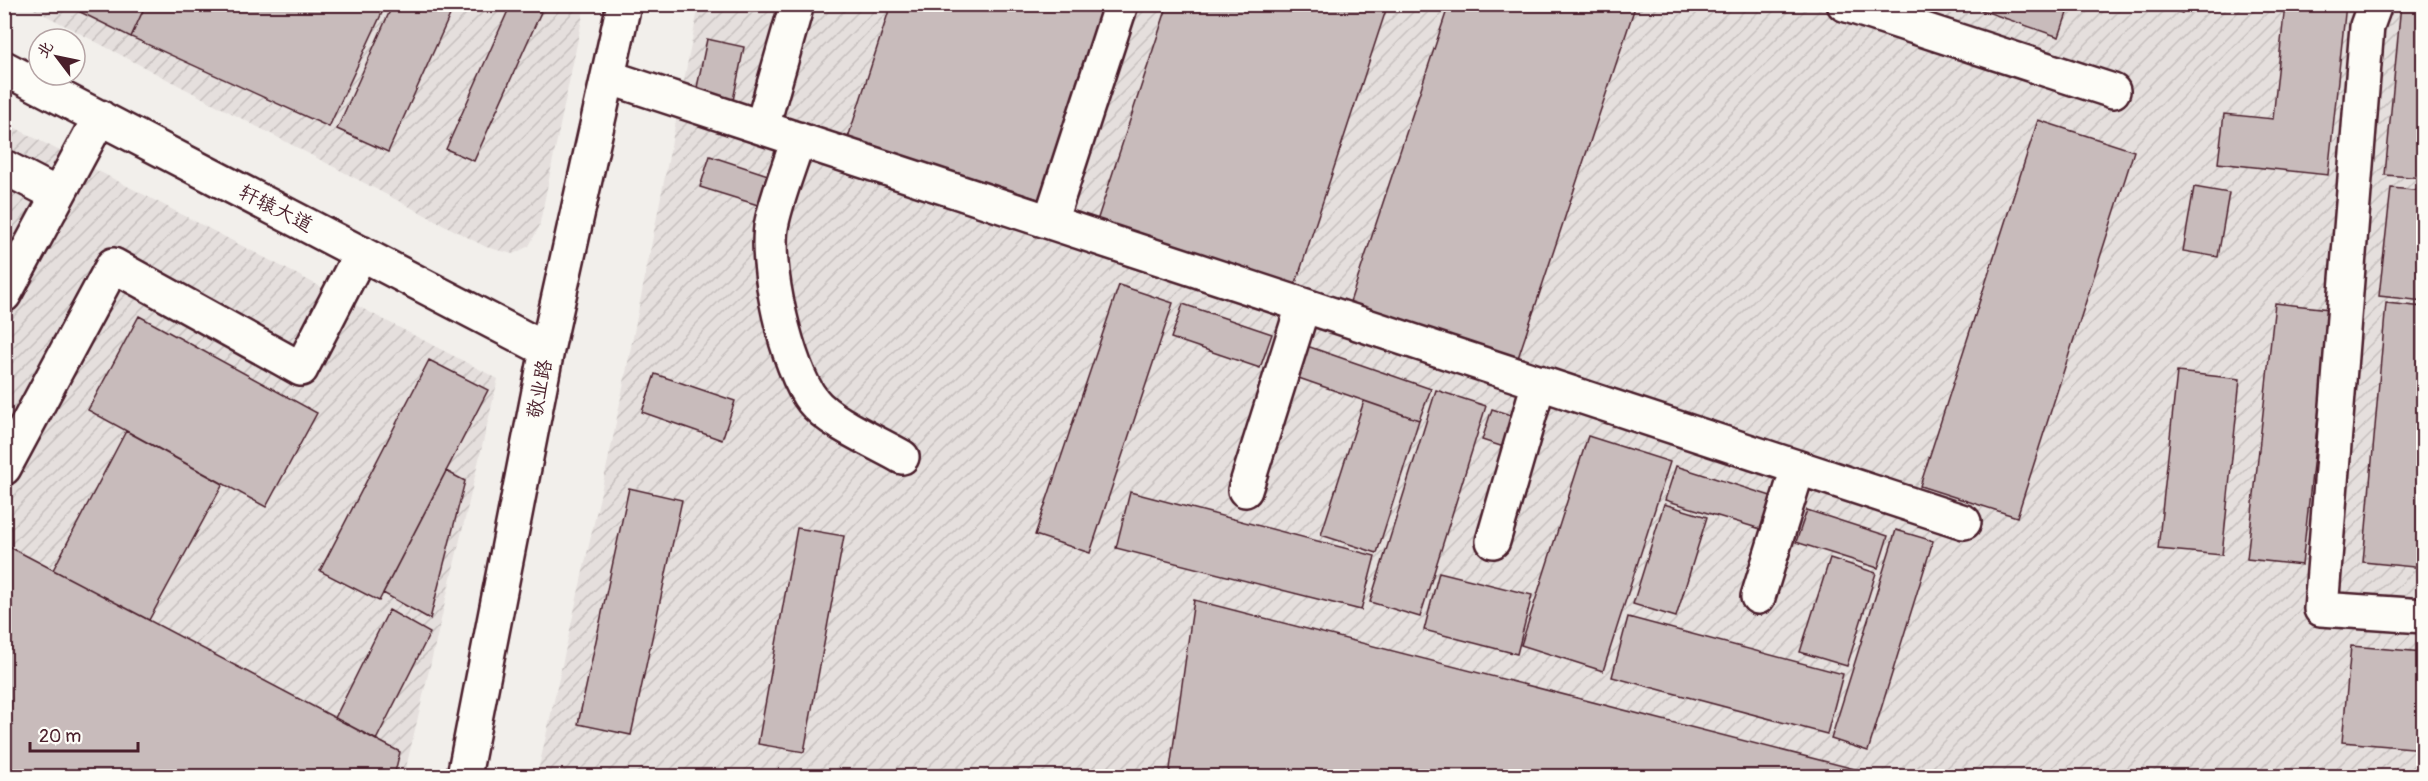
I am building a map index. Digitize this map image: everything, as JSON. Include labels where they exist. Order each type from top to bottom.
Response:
[{"type":"street","name":"敬业路","points":[[464,777],[547,350],[624,4]]},
{"type":"street","points":[[762,127],[797,4]]},
{"type":"street","points":[[1050,222],[1121,4]]},
{"type":"street","points":[[1844,4],[2113,91]]},
{"type":"street","points":[[2375,4],[2367,26],[2321,609],[2424,616]]},
{"type":"street","name":"轩辕大道","points":[[4,68],[547,350]]},
{"type":"street","points":[[608,77],[1964,522]]},
{"type":"street","points":[[4,295],[100,117]]},
{"type":"street","points":[[798,139],[772,223],[770,246],[774,285],[786,338],[799,378],[813,402],[829,415],[902,457]]},
{"type":"street","points":[[4,167],[58,195]]},
{"type":"street","points":[[4,468],[112,265],[302,369],[362,253]]},
{"type":"street","points":[[1245,490],[1303,306]]},
{"type":"street","points":[[1493,541],[1539,382]]},
{"type":"street","points":[[1758,597],[1798,468]]},
{"type":"shaded area","points":[[26,5],[585,5],[539,227],[529,246],[513,254],[486,247],[87,37],[87,27],[68,27]]},
{"type":"shaded area","points":[[699,5],[2423,5],[2423,776],[537,776],[612,443]]},
{"type":"shaded area","points":[[4,122],[498,379],[404,776],[5,776]]},
{"type":"building","points":[[64,4],[146,4],[131,37]]},
{"type":"building","points":[[146,4],[386,4],[329,127],[131,37]]},
{"type":"building","points":[[393,4],[455,4],[388,152],[337,129]]},
{"type":"building","points":[[511,4],[525,4],[541,12],[474,161],[446,149]]},
{"type":"building","points":[[891,4],[1107,4],[1044,201],[848,138]]},
{"type":"building","points":[[1168,4],[1388,4],[1295,286],[1097,221]]},
{"type":"building","points":[[1449,4],[1636,4],[1518,358],[1350,302]]},
{"type":"building","points":[[1964,4],[2070,4],[2059,37]]},
{"type":"building","points":[[2156,4],[2185,4],[2182,13]]},
{"type":"building","points":[[2285,4],[2346,4],[2328,175],[2218,163],[2224,114],[2273,119]]},
{"type":"building","points":[[2401,4],[2424,4],[2424,178],[2385,175]]},
{"type":"building","points":[[707,39],[744,47],[731,110],[694,102]]},
{"type":"building","points":[[2038,120],[2134,151],[2017,517],[1920,486]]},
{"type":"building","points":[[710,156],[768,175],[758,205],[700,187]]},
{"type":"building","points":[[2194,187],[2229,193],[2218,257],[2183,251]]},
{"type":"building","points":[[2391,188],[2424,191],[2424,301],[2379,296]]},
{"type":"building","points":[[1119,285],[1173,303],[1090,553],[1035,535]]},
{"type":"building","points":[[2275,303],[2330,309],[2302,565],[2247,559]]},
{"type":"building","points":[[2386,303],[2424,307],[2424,568],[2363,562]]},
{"type":"building","points":[[1183,304],[1272,334],[1260,368],[1171,338]]},
{"type":"building","points":[[139,316],[317,413],[266,507],[88,410]]},
{"type":"building","points":[[1304,345],[1431,389],[1419,420],[1293,376]]},
{"type":"building","points":[[429,360],[488,390],[379,601],[320,571]]},
{"type":"building","points":[[2177,372],[2240,379],[2222,555],[2158,549]]},
{"type":"building","points":[[655,374],[735,401],[722,440],[642,412]]},
{"type":"building","points":[[1436,390],[1486,406],[1420,617],[1370,602]]},
{"type":"building","points":[[1364,401],[1419,420],[1377,553],[1321,535]]},
{"type":"building","points":[[1492,409],[1520,418],[1510,449],[1482,440]]},
{"type":"building","points":[[126,431],[223,484],[149,620],[53,570]]},
{"type":"building","points":[[1588,436],[1670,462],[1603,671],[1521,645]]},
{"type":"building","points":[[1676,466],[1774,497],[1764,530],[1665,500]]},
{"type":"building","points":[[446,471],[465,481],[430,619],[383,593]]},
{"type":"building","points":[[629,488],[682,500],[631,735],[578,724]]},
{"type":"building","points":[[1130,492],[1375,556],[1361,610],[1116,548]]},
{"type":"building","points":[[1664,504],[1707,517],[1676,617],[1633,604]]},
{"type":"building","points":[[1807,510],[1888,536],[1878,568],[1796,542]]},
{"type":"building","points":[[797,528],[844,536],[804,752],[758,744]]},
{"type":"building","points":[[1896,530],[1933,541],[1868,751],[1831,739]]},
{"type":"building","points":[[4,544],[400,752],[394,776],[4,776]]},
{"type":"building","points":[[1830,558],[1876,573],[1847,666],[1800,652]]},
{"type":"building","points":[[1439,572],[1532,595],[1517,654],[1424,630]]},
{"type":"building","points":[[1194,600],[1882,776],[1169,776]]},
{"type":"building","points":[[389,610],[430,633],[376,740],[335,718]]},
{"type":"building","points":[[1628,617],[1843,674],[1827,734],[1612,677]]},
{"type":"building","points":[[2351,646],[2424,652],[2424,749],[2342,742]]}]
